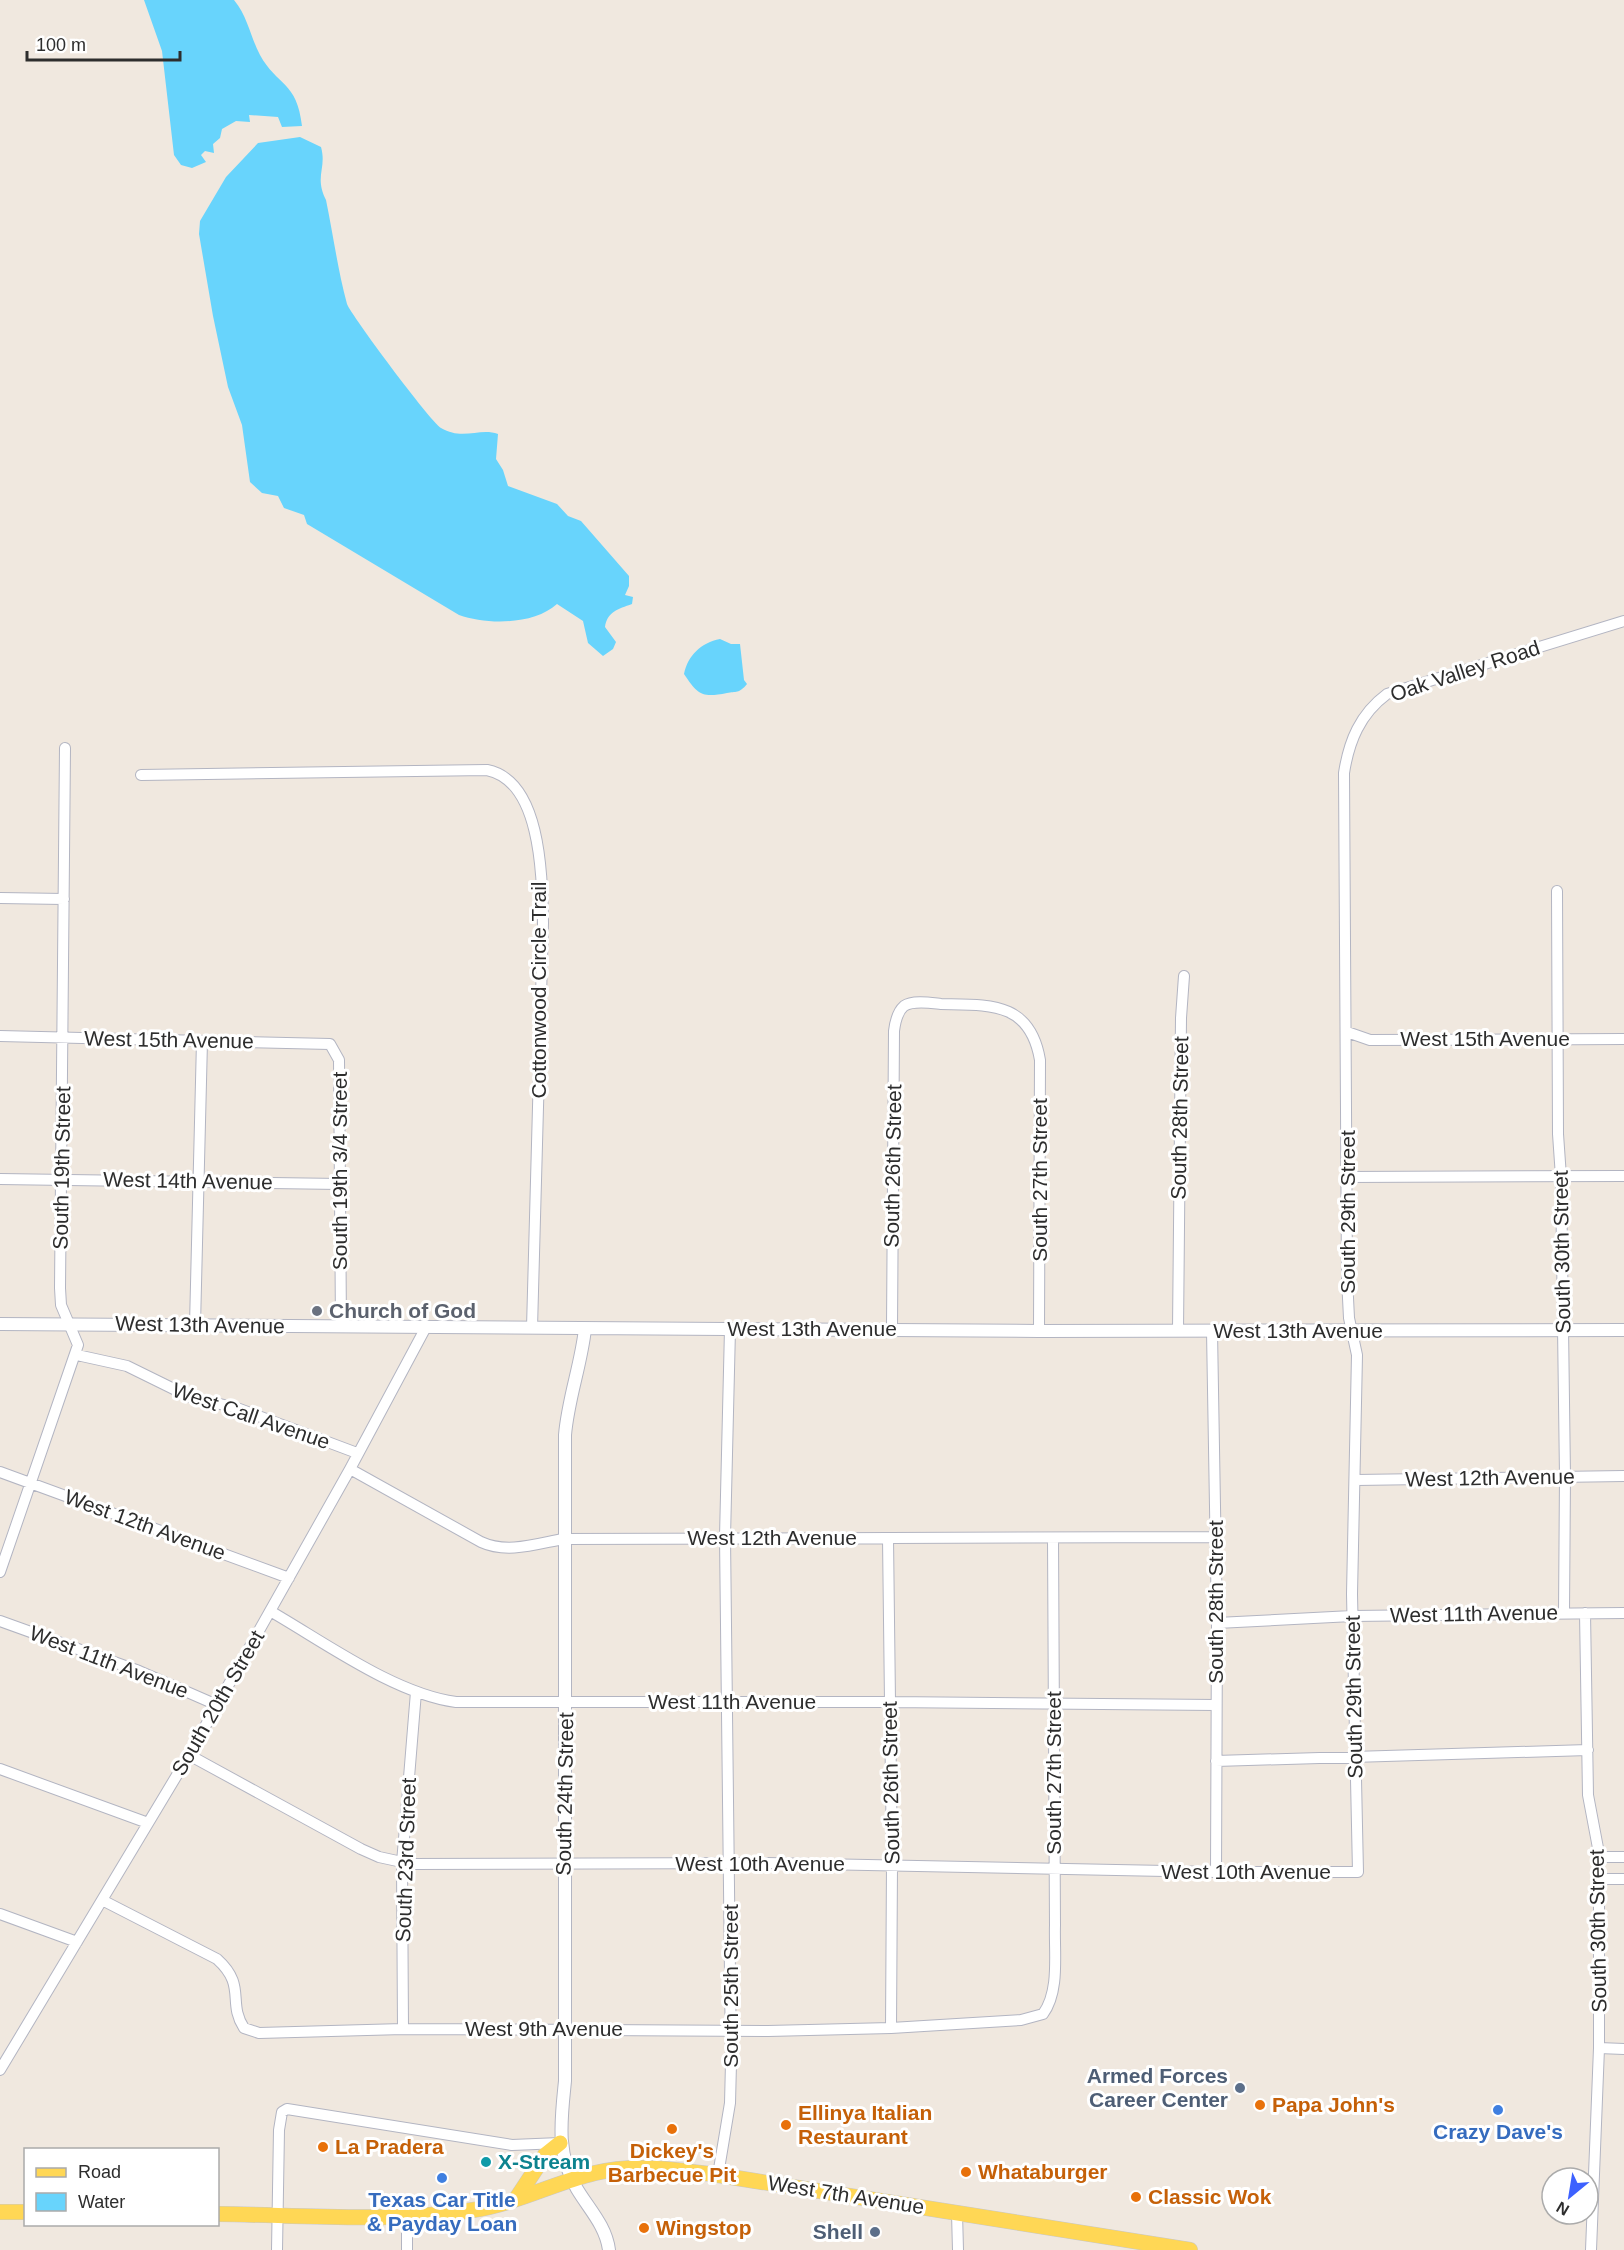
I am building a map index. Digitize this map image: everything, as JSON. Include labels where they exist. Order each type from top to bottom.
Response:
[{"type":"main road","points":[[516,2199],[545,2155],[560,2143]]},
{"type":"main road","name":"West 7th Avenue","points":[[219,2214],[408,2215],[472,2211],[597,2172],[642,2168],[718,2175],[1190,2250]]},
{"type":"main road","points":[[0,2212],[24,2212]]},
{"type":"street","name":"Oak Valley Road","points":[[1345,766],[1354,735],[1368,710],[1386,694],[1624,621]]},
{"type":"street","name":"South 19th Street","points":[[66,748],[60,1288],[61,1305],[78,1345],[77,1354]]},
{"type":"street","name":"South 29th Street","points":[[1345,766],[1347,1278],[1348,1318],[1357,1355],[1352,1616],[1358,1872]]},
{"type":"street","name":"Cottonwood Circle Trail","points":[[141,775],[487,770],[507,777],[518,789],[528,805],[543,892],[532,1328]]},
{"type":"street","name":"South 30th Street","points":[[1557,891],[1558,1134],[1564,1329],[1564,1613]]},
{"type":"street","points":[[0,898],[64,899]]},
{"type":"street","name":"South 28th Street","points":[[1178,1331],[1181,1018],[1184,976]]},
{"type":"street","name":"South 27th Street","points":[[905,1005],[912,1003],[995,1005],[1020,1018],[1030,1030],[1038,1046],[1040,1060],[1039,1331]]},
{"type":"street","name":"South 26th Street","points":[[892,1329],[894,1031],[900,1011],[905,1005]]},
{"type":"street","name":"West 15th Avenue","points":[[1347,1032],[1370,1040],[1624,1039]]},
{"type":"street","name":"West 15th Avenue","points":[[0,1036],[324,1042],[335,1050]]},
{"type":"street","points":[[195,1325],[202,1041]]},
{"type":"street","name":"South 19th 3/4 Street","points":[[335,1050],[339,1060],[341,1327]]},
{"type":"street","points":[[1347,1177],[1624,1176]]},
{"type":"street","name":"West 14th Avenue","points":[[0,1179],[340,1184]]},
{"type":"street","name":"West 13th Avenue","points":[[0,1324],[425,1329],[1624,1330]]},
{"type":"street","name":"South 20th Street","points":[[0,2070],[4,2056],[77,1942],[218,1705],[350,1469],[425,1329]]},
{"type":"street","name":"South 24th Street","points":[[585,1329],[566,1418],[563,1539],[566,1702],[564,1864],[566,2081],[560,2143],[573,2180],[602,2227],[609,2250]]},
{"type":"street","name":"South 25th Street","points":[[718,2175],[730,2103],[732,2030],[725,1537],[730,1329]]},
{"type":"street","name":"South 28th Street","points":[[1212,1331],[1216,1537],[1216,1872]]},
{"type":"street","points":[[0,1572],[77,1354]]},
{"type":"street","name":"West Call Avenue","points":[[77,1354],[127,1366],[190,1397],[237,1408],[357,1453]]},
{"type":"street","name":"West 12th Avenue","points":[[350,1469],[493,1548],[508,1549],[563,1539],[1216,1537]]},
{"type":"street","name":"West 12th Avenue","points":[[0,1472],[289,1578]]},
{"type":"street","name":"West 12th Avenue","points":[[1356,1480],[1624,1476]]},
{"type":"street","name":"South 26th Street","points":[[888,1538],[892,1865],[891,2028]]},
{"type":"street","name":"South 27th Street","points":[[1047,2008],[1053,1989],[1055,1869],[1053,1538]]},
{"type":"street","name":"West 11th Avenue","points":[[270,1611],[416,1692],[436,1700],[456,1702],[728,1701],[1216,1705]]},
{"type":"street","name":"South 30th Street","points":[[1585,1613],[1588,1796],[1598,1857],[1599,1879],[1599,2048],[1591,2250]]},
{"type":"street","name":"West 11th Avenue","points":[[1216,1623],[1352,1616],[1624,1613]]},
{"type":"street","name":"West 11th Avenue","points":[[0,1621],[139,1671],[218,1705]]},
{"type":"street","name":"South 23rd Street","points":[[403,2029],[402,1863],[416,1692]]},
{"type":"street","points":[[1216,1761],[1356,1755],[1588,1750]]},
{"type":"street","name":"West 10th Avenue","points":[[189,1755],[361,1849],[402,1863],[731,1863],[1216,1872],[1358,1872]]},
{"type":"street","points":[[0,1769],[148,1823]]},
{"type":"street","points":[[1598,1857],[1624,1857]]},
{"type":"street","points":[[1599,1879],[1624,1879]]},
{"type":"street","name":"West 9th Avenue","points":[[102,1900],[217,1959],[226,1968],[236,1985],[238,2014],[244,2028],[260,2032],[403,2029],[891,2028],[1021,2020],[1043,2014],[1047,2008]]},
{"type":"street","points":[[0,1914],[77,1942]]},
{"type":"street","points":[[1599,2048],[1624,2049]]},
{"type":"street","points":[[277,2250],[279,2130],[282,2112],[293,2109],[512,2145],[560,2143]]},
{"type":"street","points":[[957,2213],[958,2250]]},
{"type":"street","points":[[407,2250],[408,2215]]},
{"type":"water","points":[[144,0],[234,0],[243,13],[266,65],[286,85],[296,100],[302,126],[282,127],[278,117],[249,115],[250,122],[236,121],[222,129],[220,138],[213,144],[214,153],[205,151],[201,155],[206,162],[192,168],[181,165],[174,155],[162,51]]},
{"type":"water","points":[[300,137],[321,147],[323,161],[321,185],[347,304],[391,367],[441,428],[449,432],[464,434],[491,432],[498,434],[496,459],[503,470],[508,486],[557,504],[568,516],[581,521],[629,576],[629,586],[625,595],[633,597],[632,604],[611,614],[608,618],[605,627],[616,642],[613,649],[603,656],[588,643],[583,621],[557,604],[536,616],[510,621],[483,620],[459,615],[307,524],[304,515],[284,508],[278,496],[262,493],[250,482],[242,425],[228,387],[213,316],[199,234],[200,221],[226,177],[258,143]]},
{"type":"water","points":[[720,639],[731,644],[740,644],[744,680],[747,684],[737,692],[706,695],[697,691],[684,674],[696,651],[707,643]]},
{"type":"place","name":"Church of God","points":[[317,1311]]},
{"type":"place","name":"Armed Forces Career Center","points":[[1240,2088]]},
{"type":"place","name":"Papa John's","points":[[1260,2105]]},
{"type":"place","name":"Crazy Dave's","points":[[1498,2110]]},
{"type":"place","name":"Ellinya Italian Restaurant","points":[[786,2125]]},
{"type":"place","name":"Dickey's Barbecue Pit","points":[[672,2129]]},
{"type":"place","name":"La Pradera","points":[[323,2147]]},
{"type":"place","name":"X-Stream","points":[[486,2162]]},
{"type":"place","name":"Whataburger","points":[[966,2172]]},
{"type":"place","name":"Texas Car Title & Payday Loan","points":[[442,2178]]},
{"type":"place","name":"Classic Wok","points":[[1136,2197]]},
{"type":"place","name":"Wingstop","points":[[644,2228]]},
{"type":"place","name":"Shell","points":[[875,2232]]}]
